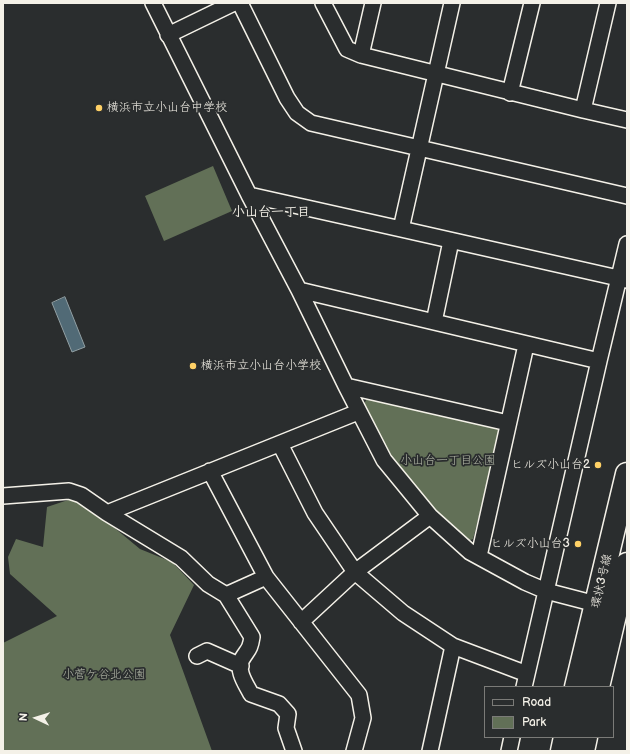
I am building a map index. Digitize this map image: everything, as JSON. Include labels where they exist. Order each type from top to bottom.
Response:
[{"type":"street","points":[[152,3],[299,290],[358,412],[384,460],[430,516],[470,552],[525,582],[546,591],[622,609]]},
{"type":"street","points":[[168,35],[234,3]]},
{"type":"street","points":[[240,3],[287,98],[297,112],[311,123],[627,196]]},
{"type":"street","points":[[323,3],[347,49],[361,55],[510,93],[627,120]]},
{"type":"street","points":[[361,55],[373,3]]},
{"type":"street","points":[[401,229],[452,3]]},
{"type":"street","points":[[510,93],[532,3]]},
{"type":"street","points":[[583,110],[608,3]]},
{"type":"street","points":[[249,195],[623,279]]},
{"type":"street","points":[[434,322],[451,241]]},
{"type":"street","points":[[280,444],[315,513],[356,572],[403,613],[453,646],[526,680],[599,361],[623,279],[627,244]]},
{"type":"street","points":[[299,290],[526,345],[599,361]]},
{"type":"street","points":[[479,556],[526,345]]},
{"type":"street","points":[[346,386],[508,423]]},
{"type":"street","points":[[107,513],[358,412]]},
{"type":"street","points":[[210,472],[266,577],[359,695],[363,718],[354,751]]},
{"type":"street","name":"環状3号線","points":[[576,686],[627,474]]},
{"type":"street","points":[[3,496],[69,491],[81,494],[107,513],[181,558],[208,584],[226,595],[252,637],[250,649],[242,661],[241,674],[251,694],[279,704],[288,714],[286,728],[294,751]]},
{"type":"street","points":[[301,622],[356,572],[430,516]]},
{"type":"street","name":"環状3号線","points":[[598,686],[622,609],[627,564]]},
{"type":"street","points":[[226,595],[266,577]]},
{"type":"street","points":[[430,751],[453,646]]},
{"type":"street","points":[[197,656],[207,651],[241,666]]},
{"type":"street","points":[[509,751],[512,738]]},
{"type":"street","points":[[562,751],[565,738]]},
{"type":"street","points":[[583,751],[586,738]]},
{"type":"green space","points":[[213,166],[232,211],[164,241],[145,196]]},
{"type":"green space","name":"小山台一丁目公園","points":[[368,397],[498,426],[501,432],[473,539],[468,541],[447,525],[413,490],[386,449],[362,407]]},
{"type":"green space","name":"小菅ケ谷北公園","points":[[71,499],[105,520],[140,549],[172,562],[194,585],[170,635],[212,751],[3,751],[3,643],[57,616],[10,574],[8,557],[16,539],[43,547],[47,507]]},
{"type":"water","points":[[65,297],[85,347],[72,352],[52,303]]},
{"type":"place","name":"横浜市立小山台中学校","points":[[99,108]]},
{"type":"place","name":"横浜市立小山台小学校","points":[[193,366]]},
{"type":"place","name":"ヒルズ小山台2","points":[[598,465]]},
{"type":"place","name":"ヒルズ小山台3","points":[[578,544]]},
{"type":"district","name":"小山台一丁目","points":[[271,213]]}]
